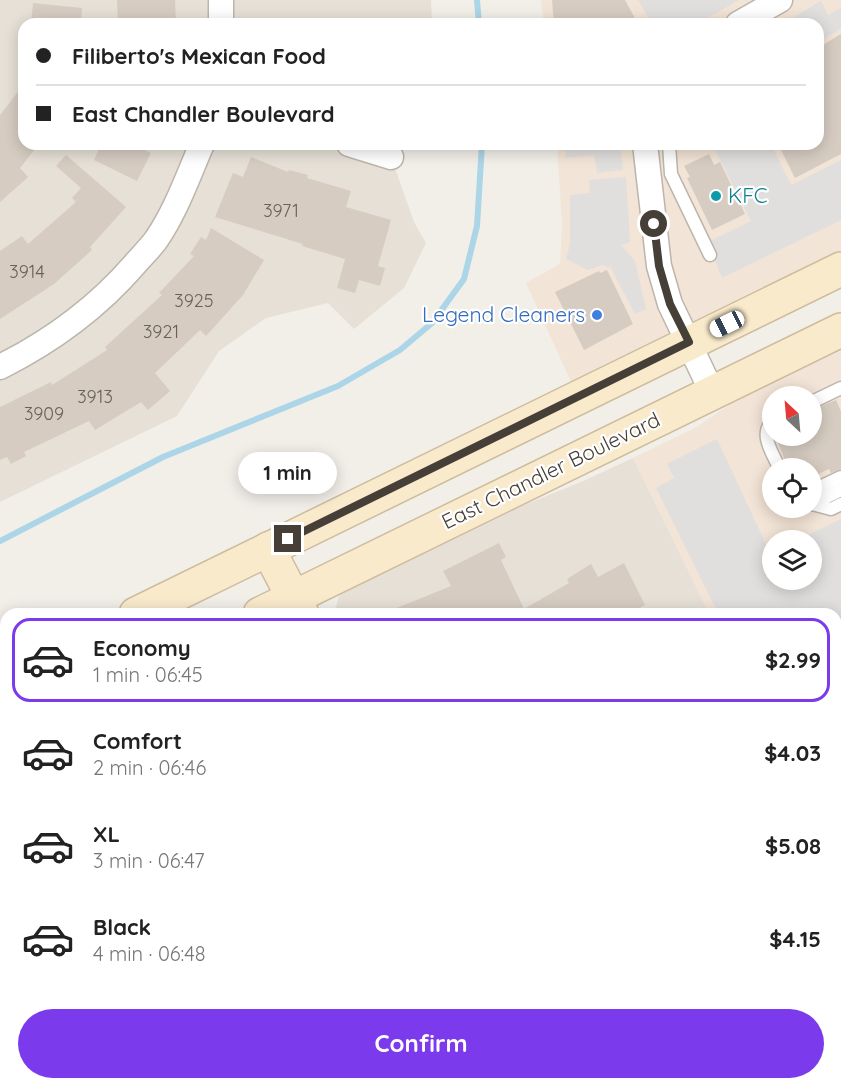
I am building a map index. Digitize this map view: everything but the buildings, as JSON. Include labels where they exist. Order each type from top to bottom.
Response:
[{"type":"main road","points":[[148,608],[841,269]]},
{"type":"main road","name":"East Chandler Boulevard","points":[[298,605],[712,392],[841,330]]},
{"type":"main road","points":[[268,549],[298,605]]},
{"type":"street","points":[[221,0],[221,18]]},
{"type":"street","points":[[748,18],[780,0]]},
{"type":"street","points":[[0,367],[33,350],[76,321],[115,288],[156,240],[173,209],[199,150]]},
{"type":"street","points":[[368,150],[391,157]]},
{"type":"street","points":[[646,150],[659,266],[670,304],[712,392]]},
{"type":"lane","points":[[669,150],[671,174],[710,255]]},
{"type":"lane","points":[[822,397],[841,388]]},
{"type":"lane","points":[[822,486],[841,477]]},
{"type":"lane","points":[[822,499],[841,490]]},
{"type":"lane","points":[[822,507],[831,509],[841,504]]},
{"type":"shaded area","points":[[0,0],[431,0],[432,18],[18,18],[18,150],[399,150],[391,157],[414,222],[426,243],[404,288],[354,329],[328,303],[266,318],[219,351],[177,416],[0,502]]},
{"type":"shaded area","points":[[541,0],[841,0],[841,252],[572,384],[526,283],[560,264],[562,224],[557,150],[824,150],[824,18],[543,18]]},
{"type":"shaded area","points":[[638,0],[739,0],[708,18],[648,18]]},
{"type":"shaded area","points":[[821,1],[828,15],[841,8],[841,29],[824,39],[824,18],[792,18]]},
{"type":"shaded area","points":[[565,150],[621,150],[623,170],[597,173],[594,155],[566,158]]},
{"type":"shaded area","points":[[715,150],[774,150],[791,185],[841,160],[841,220],[722,278],[708,242],[751,221]]},
{"type":"shaded area","points":[[626,177],[630,242],[621,245],[635,261],[646,309],[635,314],[611,268],[602,265],[588,270],[566,259],[570,244],[570,195],[590,193],[589,180]]},
{"type":"shaded area","points":[[841,348],[841,608],[707,608],[633,458],[695,428],[742,396],[762,386],[762,446],[822,446],[822,386],[763,386]]},
{"type":"shaded area","points":[[717,439],[762,536],[762,590],[822,590],[822,530],[818,530],[841,519],[841,608],[716,608],[656,488],[674,478],[667,464]]},
{"type":"shaded area","points":[[633,458],[707,608],[336,608],[339,596],[348,585],[480,523]]},
{"type":"waterway","points":[[477,0],[478,18]]},
{"type":"waterway","points":[[0,541],[163,457],[338,386],[400,350],[432,323],[464,279],[477,226],[482,150]]},
{"type":"place","name":"KFC","points":[[716,196]]},
{"type":"place","name":"Legend Cleaners","points":[[597,315]]},
{"type":"route","points":[[288,539],[689,342],[670,304],[659,266],[654,224]]}]
